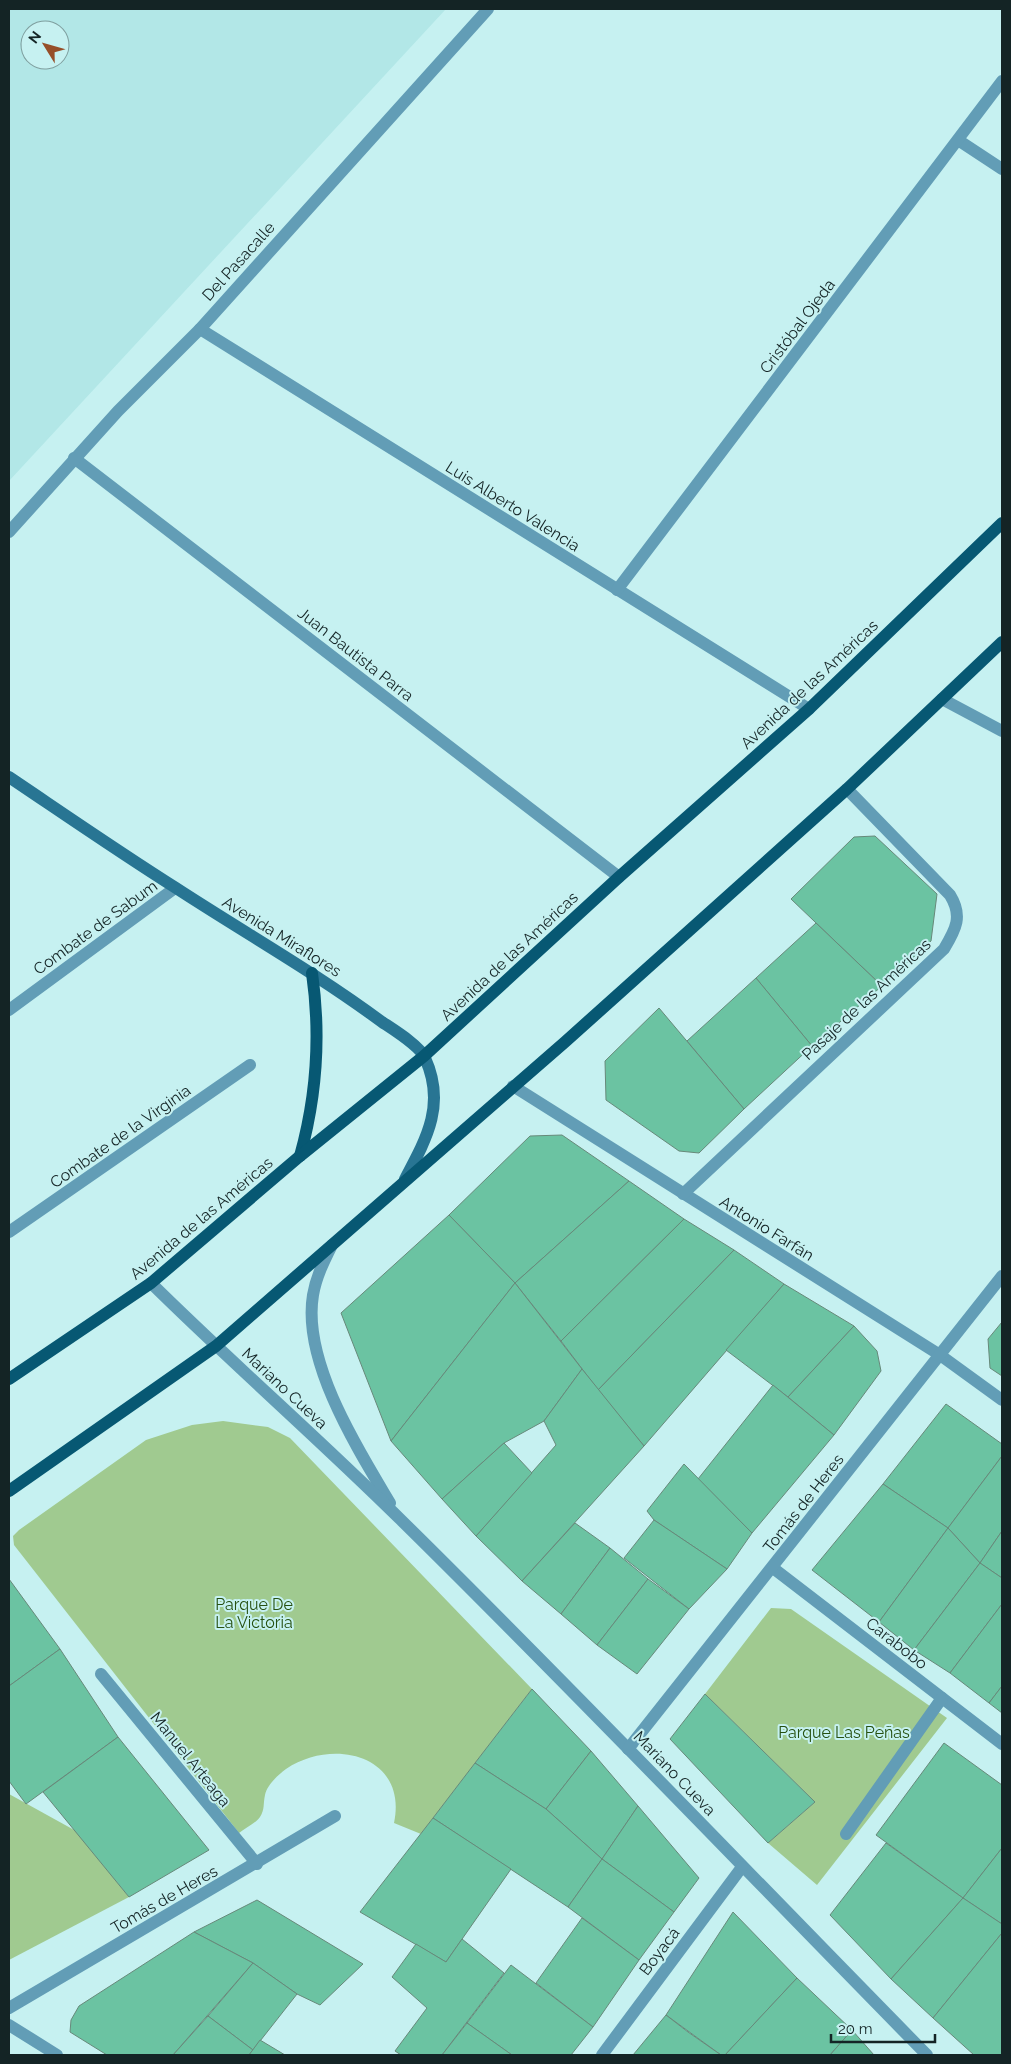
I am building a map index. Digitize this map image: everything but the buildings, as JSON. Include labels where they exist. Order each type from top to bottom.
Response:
[{"type":"main road","name":"Avenida de las Américas","points":[[9,1379],[151,1283],[300,1156],[424,1056],[619,877],[810,709],[1002,523]]},
{"type":"main road","points":[[9,1491],[216,1346],[513,1086],[847,789],[1002,642]]},
{"type":"main road","points":[[300,1156],[311,1117],[318,1056],[318,1024],[312,973]]},
{"type":"street","name":"Del Pasacalle","points":[[9,532],[74,458],[200,329],[488,9]]},
{"type":"street","name":"Cristóbal Ojeda","points":[[617,590],[1002,80]]},
{"type":"street","points":[[958,140],[1002,169]]},
{"type":"street","name":"Luis Alberto Valencia","points":[[200,329],[810,709]]},
{"type":"street","name":"Juan Bautista Parra","points":[[74,458],[619,877]]},
{"type":"street","points":[[942,700],[1002,731]]},
{"type":"street","name":"Avenida Miraflores","points":[[9,777],[175,888],[312,973],[402,1036],[424,1056],[434,1080],[434,1108],[428,1138],[405,1179]]},
{"type":"street","name":"Pasaje de las Américas","points":[[683,1194],[944,949],[954,932],[957,907],[950,895],[847,789]]},
{"type":"street","name":"Combate de Sabum","points":[[9,1010],[175,888]]},
{"type":"street","name":"Combate de la Virginia","points":[[9,1232],[250,1065]]},
{"type":"street","name":"Antonio Farfán","points":[[513,1086],[940,1355],[1002,1400]]},
{"type":"street","name":"Mariano Cueva","points":[[334,1241],[319,1273],[313,1295],[311,1318],[322,1372],[349,1434],[397,1516]]},
{"type":"street","name":"Tomás de Heres","points":[[628,1749],[1002,1276]]},
{"type":"street","name":"Mariano Cueva","points":[[151,1283],[397,1516],[927,2055]]},
{"type":"street","name":"Carabobo","points":[[773,1568],[1002,1744]]},
{"type":"street","name":"Manuel Arteaga","points":[[101,1674],[257,1864]]},
{"type":"street","points":[[846,1834],[942,1698]]},
{"type":"street","name":"Tomás de Heres","points":[[9,2008],[257,1864],[335,1816]]},
{"type":"street","name":"Boyacá","points":[[602,2055],[742,1867]]},
{"type":"street","points":[[9,2025],[57,2055]]},
{"type":"shaded area","points":[[9,9],[446,9],[9,481]]},
{"type":"green space","name":"Parque De La Victoria","points":[[223,1421],[268,1427],[290,1438],[532,1689],[421,1834],[394,1823],[395,1800],[390,1782],[379,1768],[363,1759],[345,1754],[305,1759],[286,1769],[270,1784],[265,1795],[263,1811],[260,1817],[239,1833],[14,1545],[13,1536],[19,1530],[146,1440],[192,1425]]},
{"type":"green space","name":"Parque Las Peñas","points":[[771,1608],[791,1609],[947,1718],[817,1885],[768,1843],[815,1802],[705,1694]]},
{"type":"green space","points":[[9,1794],[76,1831],[129,1897],[9,1960]]}]
